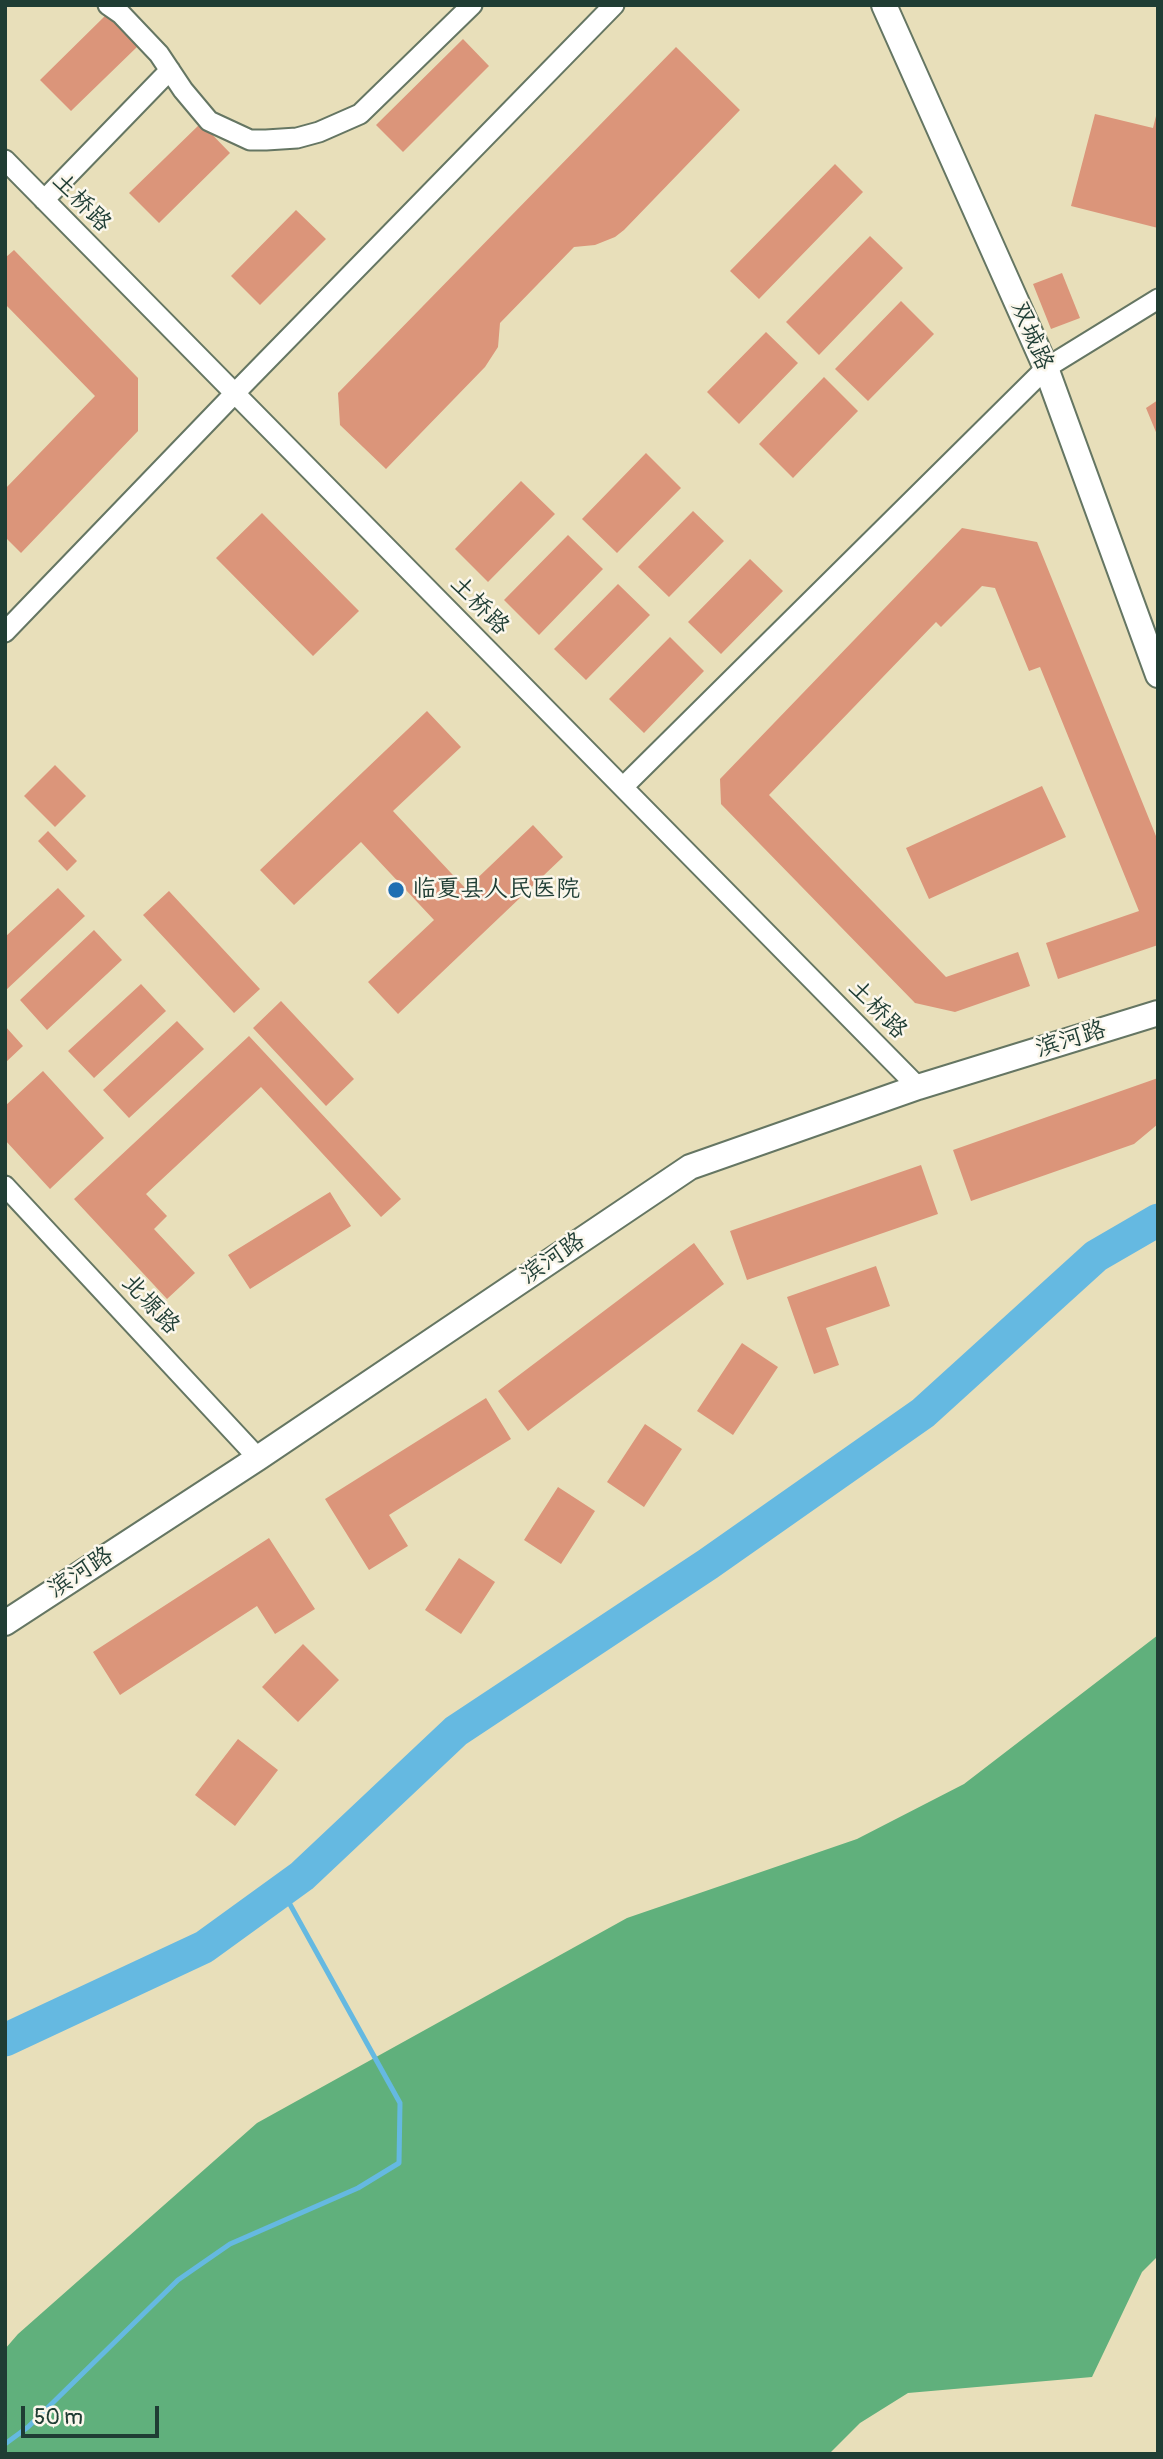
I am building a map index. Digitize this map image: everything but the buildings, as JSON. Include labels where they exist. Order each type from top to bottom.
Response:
[{"type":"main road","name":"双城路","points":[[884,5],[1046,368],[1158,675]]},
{"type":"main road","name":"滨河路","points":[[5,1623],[258,1458],[690,1167],[918,1087],[1158,1013]]},
{"type":"street","points":[[108,5],[121,14],[150,44],[209,121],[250,140],[298,138],[360,114],[472,5]]},
{"type":"street","points":[[5,632],[609,7]]},
{"type":"street","points":[[44,200],[170,70]]},
{"type":"street","name":"土桥路","points":[[5,160],[918,1087]]},
{"type":"street","points":[[623,787],[1046,368],[1158,299]]},
{"type":"street","name":"北塬路","points":[[5,1186],[258,1458]]},
{"type":"green space","points":[[1158,1635],[1158,2256],[1142,2272],[1092,2377],[908,2393],[860,2423],[829,2454],[5,2454],[5,2349],[18,2334],[257,2123],[627,1918],[857,1839],[964,1784]]},
{"type":"waterway","points":[[5,2040],[204,1947],[302,1876],[456,1731],[708,1564],[923,1413],[1096,1256],[1158,1220]]},
{"type":"waterway","points":[[5,2444],[28,2427],[178,2280],[230,2244],[358,2188],[399,2163],[400,2103],[282,1890]]},
{"type":"place","name":"临夏县人民医院","points":[[396,890]]}]
